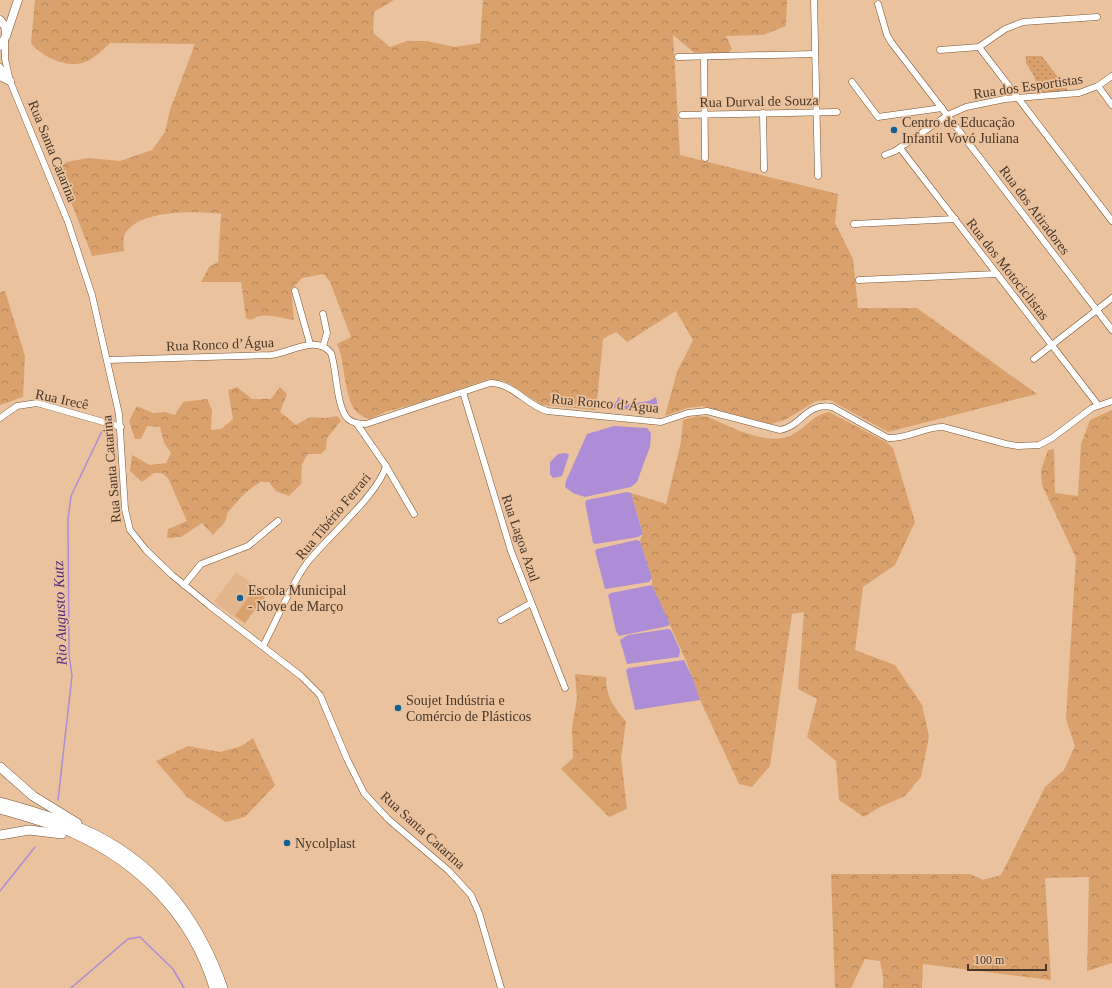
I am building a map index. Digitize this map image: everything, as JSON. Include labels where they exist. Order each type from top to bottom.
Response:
[{"type":"highway","points":[[0,767],[33,796],[101,837],[140,864],[170,892],[201,936],[223,988]]},
{"type":"highway","points":[[0,802],[71,824],[101,837]]},
{"type":"highway","points":[[0,809],[72,832],[113,854],[153,885],[173,908],[200,950],[214,988]]},
{"type":"highway","points":[[0,835],[29,830],[52,832],[90,843],[113,854]]},
{"type":"main road","points":[[0,46],[18,0]]},
{"type":"main road","points":[[1,20],[6,29],[3,39]]},
{"type":"main road","points":[[0,76],[10,81]]},
{"type":"street","points":[[814,0],[818,176]]},
{"type":"street","name":"Rua dos Atiradores","points":[[878,4],[887,36],[891,42],[1112,330]]},
{"type":"street","points":[[940,50],[979,48],[1014,24],[1097,17]]},
{"type":"street","name":"Rua Santa Catarina","points":[[3,39],[5,59],[10,81],[68,222],[92,295],[108,360],[121,426],[125,509],[130,530],[146,550],[184,585],[264,646],[301,676],[320,695],[350,765],[364,793],[388,819],[449,871],[471,895],[479,913],[501,988]]},
{"type":"street","points":[[979,48],[1112,221]]},
{"type":"street","points":[[678,57],[815,54]]},
{"type":"street","points":[[704,57],[705,158]]},
{"type":"street","name":"Rua Santa Catarina","points":[[0,67],[10,81]]},
{"type":"street","name":"Rua dos Esportistas","points":[[885,155],[900,148],[948,115],[982,103],[1017,98],[1072,94],[1098,86],[1112,76]]},
{"type":"street","points":[[852,82],[878,117],[942,108]]},
{"type":"street","points":[[1098,86],[1112,105]]},
{"type":"street","name":"Rua Durval de Souza","points":[[682,115],[837,112]]},
{"type":"street","points":[[763,113],[764,168]]},
{"type":"street","name":"Rua dos Motociclistas","points":[[900,148],[1098,405]]},
{"type":"street","points":[[854,224],[955,219]]},
{"type":"street","points":[[859,280],[997,274]]},
{"type":"street","points":[[295,291],[310,344]]},
{"type":"street","points":[[1034,359],[1112,298]]},
{"type":"street","points":[[323,314],[327,333],[323,346],[328,349],[334,359],[345,414],[349,420],[357,424]]},
{"type":"street","name":"Rua Ronco d’Água","points":[[108,360],[270,355],[288,352],[310,344],[323,346]]},
{"type":"street","name":"Rua Ronco d’Água","points":[[357,424],[366,424],[490,382],[504,385],[539,409],[547,411],[661,422],[688,413],[707,411],[780,430],[790,426],[814,408],[826,406],[832,407],[888,438],[895,439],[936,427],[943,427],[998,442],[1025,446],[1045,443],[1082,415],[1098,405],[1112,401]]},
{"type":"street","name":"Rua Lagoa Azul","points":[[463,392],[498,513],[565,688]]},
{"type":"street","name":"Rua Irecê","points":[[0,418],[17,406],[36,403],[121,426]]},
{"type":"street","name":"Rua Tibério Ferrari","points":[[264,646],[303,569],[382,478],[386,466],[357,424]]},
{"type":"street","points":[[386,466],[414,514]]},
{"type":"street","points":[[184,585],[201,564],[248,546],[278,522]]},
{"type":"street","points":[[501,620],[532,603]]},
{"type":"shaded area","points":[[619,397],[629,404],[649,401],[656,397],[658,407],[656,412],[612,408]]},
{"type":"shaded area","points":[[614,426],[647,428],[651,433],[650,447],[637,482],[631,487],[585,497],[573,493],[565,487],[566,481],[587,434]]},
{"type":"shaded area","points":[[566,453],[569,455],[562,476],[553,478],[550,474],[550,462],[558,454]]},
{"type":"shaded area","points":[[627,492],[631,493],[643,534],[638,537],[596,544],[593,543],[585,502],[587,500]]},
{"type":"shaded area","points":[[636,540],[640,541],[652,578],[649,582],[605,589],[595,551],[597,549]]},
{"type":"shaded area","name":"Escola Municipal - Nove de Março","points":[[236,572],[267,594],[245,624],[214,602]]},
{"type":"shaded area","points":[[652,585],[670,624],[668,626],[619,636],[616,631],[608,595],[611,593]]},
{"type":"shaded area","points":[[668,629],[671,630],[680,650],[679,657],[627,664],[620,640],[628,635]]},
{"type":"shaded area","points":[[684,660],[693,679],[700,700],[635,710],[626,670],[629,668]]},
{"type":"green space","points":[[35,0],[394,0],[374,12],[373,33],[390,47],[407,41],[426,41],[455,47],[480,43],[483,0],[787,0],[786,26],[763,35],[726,36],[732,49],[727,54],[697,55],[673,35],[680,155],[838,194],[835,223],[853,259],[858,308],[917,308],[1037,394],[888,432],[830,400],[816,401],[785,420],[771,424],[703,406],[687,408],[665,416],[677,372],[693,340],[676,311],[627,342],[616,332],[603,339],[596,410],[542,405],[505,381],[489,379],[418,403],[388,411],[370,419],[366,418],[359,414],[354,408],[347,391],[342,361],[337,344],[351,337],[330,282],[324,274],[302,278],[291,290],[294,320],[271,316],[261,316],[250,320],[246,318],[241,282],[201,282],[209,267],[218,262],[221,214],[210,213],[197,212],[153,216],[130,227],[124,236],[124,251],[92,256],[58,169],[67,162],[88,158],[120,161],[152,150],[165,132],[170,110],[195,44],[110,43],[102,51],[85,62],[78,64],[63,63],[48,57],[31,43]]},
{"type":"green space","points":[[1026,56],[1042,56],[1069,92],[1039,94],[1034,76],[1026,63]]},
{"type":"green space","points":[[5,291],[25,356],[23,397],[0,405],[0,292]]},
{"type":"green space","points":[[237,387],[252,399],[271,399],[280,387],[287,394],[280,412],[296,425],[310,417],[326,418],[337,416],[341,421],[327,438],[326,449],[321,454],[308,454],[302,464],[301,484],[289,496],[276,491],[269,482],[260,482],[245,493],[228,512],[225,522],[213,535],[202,523],[181,537],[167,538],[168,529],[187,521],[168,478],[162,473],[154,473],[142,482],[130,471],[132,455],[150,465],[166,463],[171,453],[164,443],[160,427],[147,426],[141,439],[135,439],[129,421],[137,406],[153,413],[165,412],[175,415],[183,402],[207,399],[212,410],[211,430],[221,429],[233,419],[228,390]]},
{"type":"green space","points":[[1112,410],[1112,963],[1087,971],[1089,877],[1045,878],[1051,980],[923,964],[922,988],[883,988],[883,976],[880,961],[865,959],[851,988],[835,988],[831,874],[970,874],[983,880],[1001,875],[1045,787],[1064,770],[1075,746],[1066,719],[1076,558],[1042,485],[1041,470],[1048,450],[1054,449],[1055,493],[1078,496],[1081,444],[1090,420]]},
{"type":"green space","points":[[829,412],[886,442],[893,448],[915,522],[895,565],[863,587],[855,650],[895,665],[922,705],[929,736],[921,777],[905,796],[878,808],[864,817],[839,800],[836,761],[807,737],[817,699],[798,689],[804,612],[792,614],[770,766],[752,787],[739,784],[700,700],[687,663],[652,585],[652,578],[640,541],[643,533],[631,493],[666,504],[681,442],[683,420],[698,416],[707,417],[748,434],[769,439],[790,436],[813,419]]},
{"type":"green space","points":[[255,586],[267,594],[259,605],[247,597]]},
{"type":"green space","points":[[248,598],[258,605],[245,623],[235,616]]},
{"type":"green space","points":[[575,674],[606,677],[607,690],[611,701],[626,721],[621,758],[627,809],[609,817],[561,769],[573,758],[572,727],[577,698]]},
{"type":"green space","points":[[253,738],[275,785],[245,817],[226,822],[187,797],[156,761],[188,746],[220,752],[242,746]]},
{"type":"waterway","name":"Rio Augusto Kutz","points":[[58,800],[72,676],[69,654],[68,519],[71,496],[102,431]]},
{"type":"waterway","name":"Rio Augusto Kutz","points":[[0,891],[35,847]]},
{"type":"waterway","points":[[71,988],[128,939],[140,937],[173,969],[184,988]]},
{"type":"place","name":"Centro de Educação Infantil Vovó Juliana","points":[[894,130]]},
{"type":"place","name":"Escola Municipal - Nove de Março","points":[[240,598]]},
{"type":"place","name":"Soujet Indústria e Comércio de Plásticos","points":[[398,708]]},
{"type":"place","name":"Nycolplast","points":[[287,843]]}]
